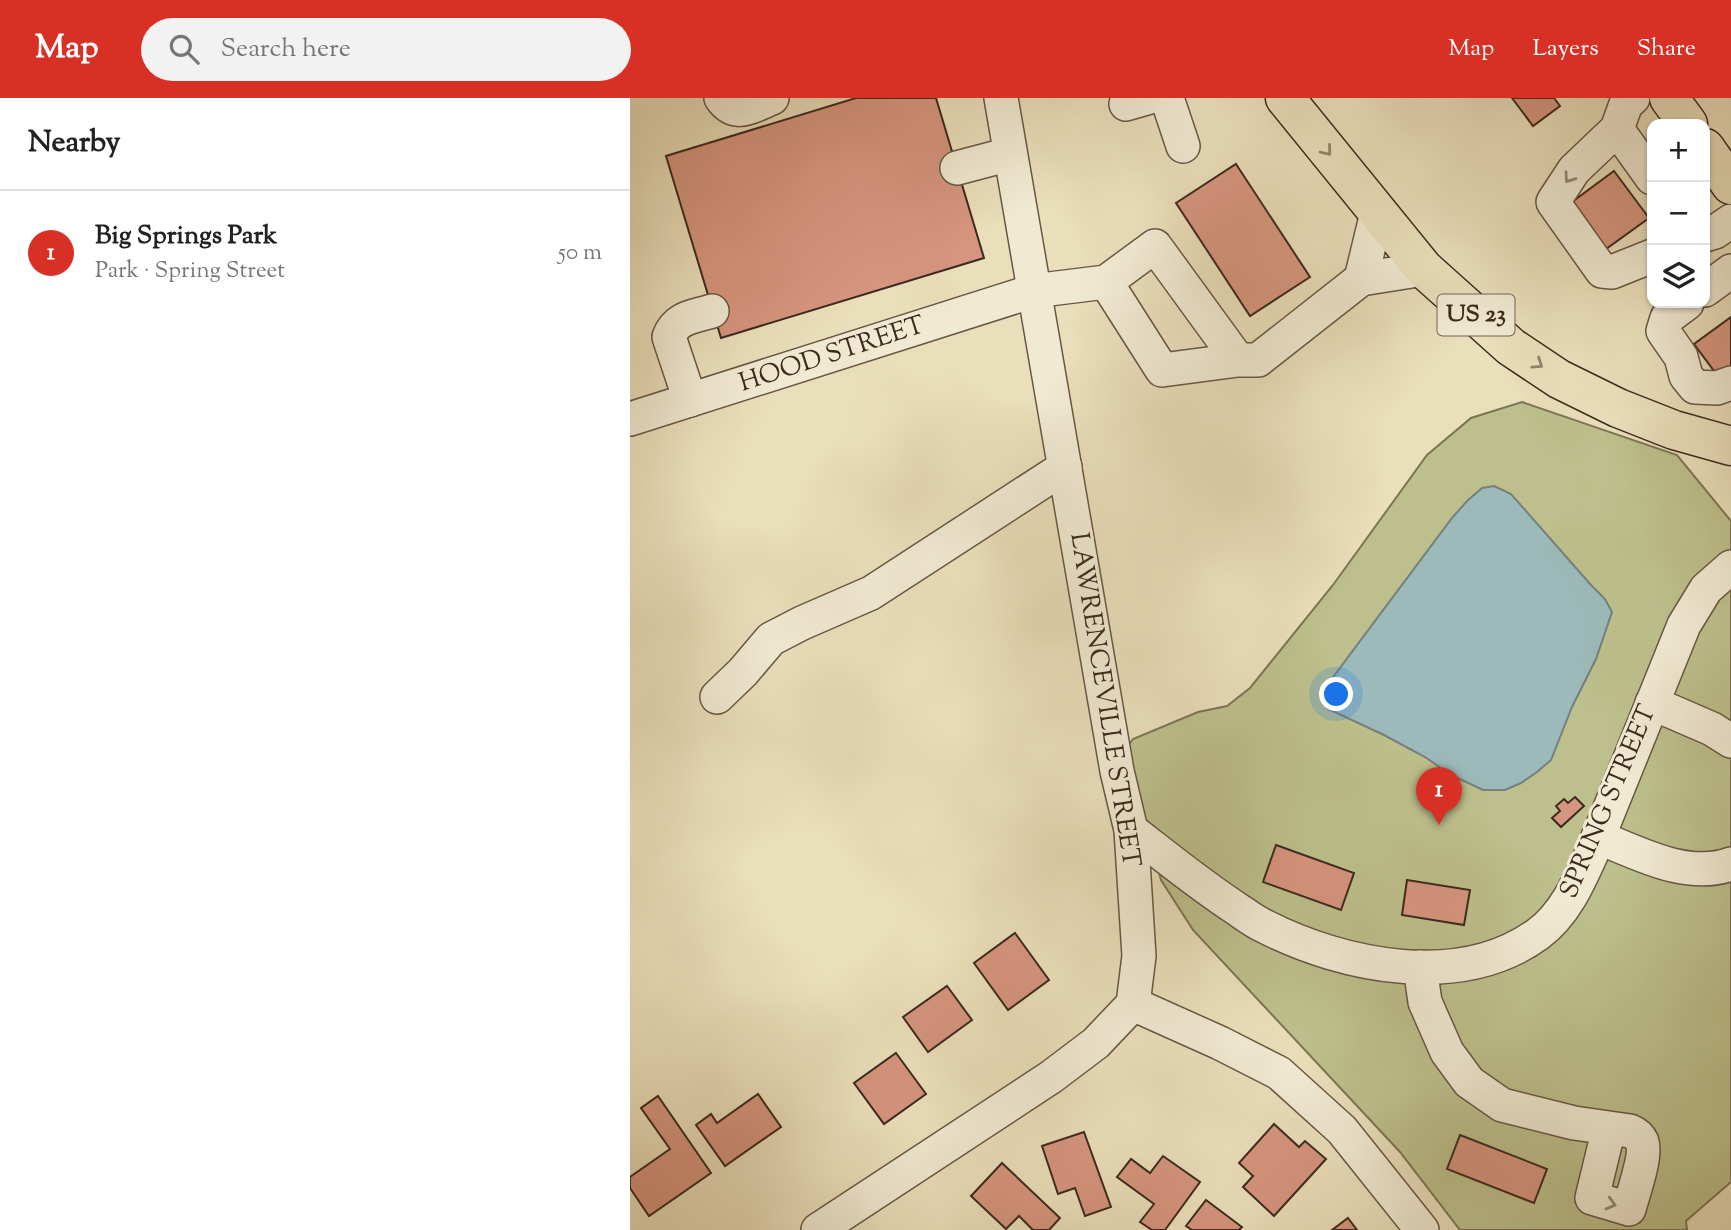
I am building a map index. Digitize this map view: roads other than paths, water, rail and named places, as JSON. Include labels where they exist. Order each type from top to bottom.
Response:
[{"type":"main road","name":"US 23","points":[[1285,98],[1424,269],[1511,347],[1559,379],[1629,413],[1674,430],[1731,446]]},
{"type":"main road","points":[[1669,98],[1684,119]]},
{"type":"main road","points":[[1710,155],[1731,185]]},
{"type":"street","points":[[721,98],[730,108],[739,110],[772,98]]},
{"type":"street","name":"LAWRENCEVILLE STREET","points":[[1001,98],[1117,771],[1130,830],[1139,956],[1133,1004]]},
{"type":"street","points":[[1167,98],[1183,146]]},
{"type":"street","points":[[1633,98],[1626,104],[1617,129],[1574,170],[1553,202],[1602,271],[1612,272],[1647,258]]},
{"type":"street","points":[[1617,129],[1647,171]]},
{"type":"street","points":[[957,168],[1010,154]]},
{"type":"street","points":[[1361,279],[1377,213]]},
{"type":"street","points":[[1710,234],[1731,221]]},
{"type":"street","points":[[1238,360],[1155,246],[1106,282],[1161,370],[1258,360],[1361,279],[1424,269]]},
{"type":"street","points":[[1710,286],[1731,271]]},
{"type":"street","name":"HOOD STREET","points":[[630,419],[1033,291],[1106,282]]},
{"type":"street","points":[[1680,308],[1667,318],[1663,331],[1681,357],[1686,376],[1695,387],[1717,388],[1731,383]]},
{"type":"street","points":[[690,400],[669,337],[672,328],[679,321],[712,311]]},
{"type":"street","points":[[717,697],[771,639],[871,593],[1065,467]]},
{"type":"street","name":"SPRING STREET","points":[[1130,830],[1219,898],[1263,926],[1312,947],[1346,958],[1420,967],[1462,964],[1506,953],[1540,933],[1562,910],[1578,883],[1684,625],[1706,589],[1731,567]]},
{"type":"street","points":[[1651,704],[1712,729],[1731,741]]},
{"type":"street","points":[[1598,837],[1672,866],[1697,868],[1731,864]]},
{"type":"street","points":[[1420,967],[1425,1002],[1447,1052],[1469,1082],[1502,1105],[1574,1124],[1609,1128]]},
{"type":"street","points":[[818,1230],[1051,1077],[1096,1043],[1133,1004],[1279,1073],[1342,1130],[1422,1230]]},
{"type":"water","points":[[1494,486],[1511,494],[1605,599],[1612,612],[1596,659],[1572,707],[1551,760],[1521,783],[1505,790],[1483,790],[1451,775],[1425,757],[1384,735],[1328,709],[1323,699],[1325,688],[1452,518],[1482,488]]},
{"type":"place","name":"Big Springs Park","points":[[1439,825]]}]
